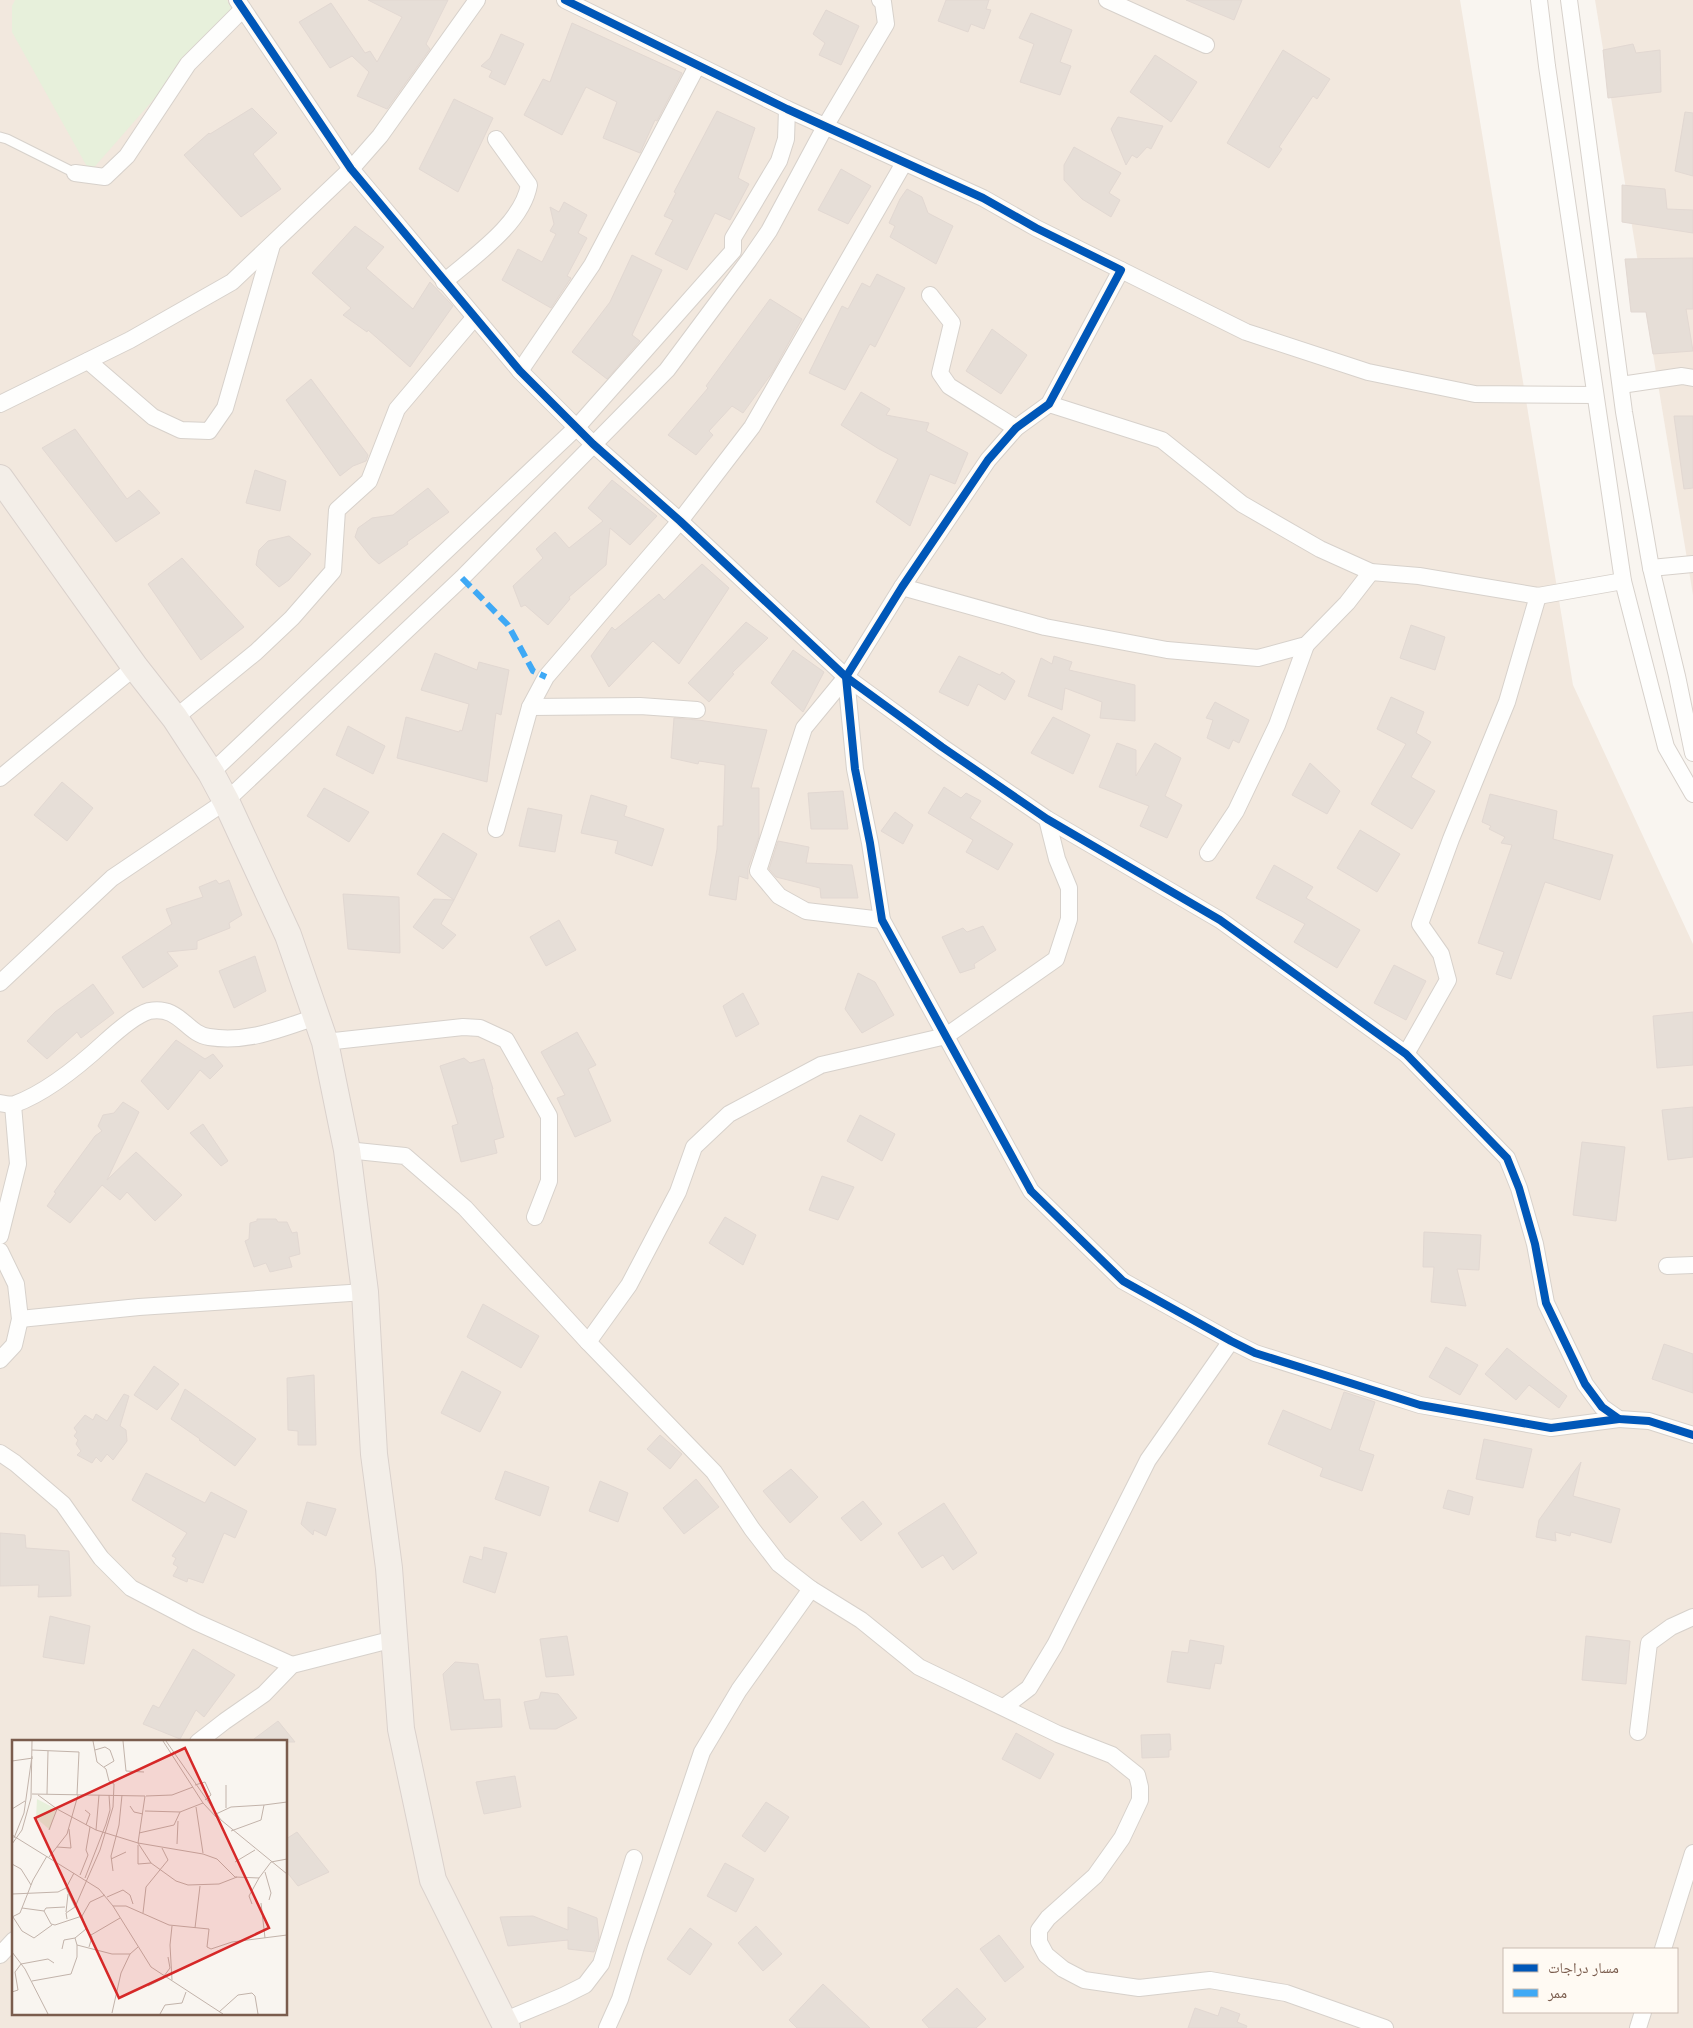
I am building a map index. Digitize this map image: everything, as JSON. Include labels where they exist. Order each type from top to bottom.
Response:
[{"type":"main road","points":[[0,478],[136,667],[176,718],[211,773],[226,801],[288,935],[325,1042],[348,1150],[366,1292],[374,1454],[389,1568],[401,1729],[433,1880],[505,2024]]},
{"type":"street","points":[[0,404],[130,340],[232,282],[351,169],[380,136],[477,0]]},
{"type":"street","points":[[565,0],[788,109],[983,198],[1036,228],[1246,332],[1368,372],[1475,394],[1595,395]]},
{"type":"street","points":[[0,983],[112,878],[226,801],[462,578],[667,370],[769,231],[826,125],[886,24],[883,2],[880,0]]},
{"type":"street","points":[[1107,0],[1206,45]]},
{"type":"street","points":[[1539,0],[1623,581],[1666,747],[1693,794]]},
{"type":"street","points":[[1568,0],[1620,385],[1651,568],[1692,746]]},
{"type":"street","points":[[75,173],[105,178],[127,156],[188,64],[240,5],[351,169],[474,318],[520,370],[593,444],[680,521],[846,677],[942,747],[1047,819],[1220,920],[1406,1054],[1506,1158],[1519,1188],[1535,1244],[1546,1303],[1585,1384],[1602,1407],[1619,1419]]},
{"type":"street","points":[[520,370],[592,265],[698,66]]},
{"type":"street","points":[[211,773],[577,427],[733,250],[733,238],[779,160],[786,139],[788,109]]},
{"type":"street","points":[[444,282],[512,222],[526,198],[529,185],[496,138]]},
{"type":"street","points":[[496,829],[530,707],[546,677],[680,521],[752,427],[904,163]]},
{"type":"street","points":[[1567,204],[1596,202]]},
{"type":"street","points":[[88,361],[152,417],[181,430],[210,431],[225,408],[272,244]]},
{"type":"street","points":[[882,920],[806,911],[779,896],[758,872],[804,728],[846,677],[902,587],[988,460],[1016,428],[1049,404],[1121,270]]},
{"type":"street","points":[[930,295],[952,323],[940,373],[949,386],[1016,428]]},
{"type":"street","points":[[176,718],[256,652],[292,618],[333,571],[337,510],[369,481],[398,409],[474,318]]},
{"type":"street","points":[[1620,385],[1682,376],[1693,378]]},
{"type":"street","points":[[1049,404],[1162,440],[1242,504],[1320,549],[1371,572],[1419,576],[1538,596],[1623,581]]},
{"type":"street","points":[[1651,568],[1693,564]]},
{"type":"street","points":[[1208,853],[1236,811],[1277,725],[1306,645],[1347,603],[1371,572]]},
{"type":"street","points":[[902,587],[1044,627],[1166,650],[1258,658],[1306,645]]},
{"type":"street","points":[[1406,1054],[1448,980],[1441,954],[1420,924],[1451,839],[1507,702],[1538,596]]},
{"type":"street","points":[[0,778],[136,667]]},
{"type":"street","points":[[1677,676],[1693,685]]},
{"type":"street","points":[[846,677],[855,769],[870,842],[882,920],[1031,1191],[1124,1281],[1255,1353],[1420,1405],[1551,1428],[1619,1419],[1649,1421],[1693,1436]]},
{"type":"street","points":[[530,707],[640,706],[697,710]]},
{"type":"street","points":[[588,1342],[629,1285],[678,1192],[694,1147],[729,1114],[821,1065],[946,1036],[1056,959],[1069,919],[1069,888],[1057,859],[1047,819]]},
{"type":"street","points":[[0,1236],[18,1164],[7,1104],[54,1084],[121,1028],[148,1012],[164,1011],[178,1016],[193,1031],[208,1038],[249,1038],[316,1017]]},
{"type":"street","points":[[325,1042],[463,1027],[480,1028],[506,1040],[549,1116],[549,1181],[535,1218]]},
{"type":"street","points":[[348,1150],[405,1156],[465,1208],[588,1342],[714,1472],[752,1530],[779,1564],[811,1589],[860,1620],[919,1667],[1058,1734],[1112,1755],[1137,1775],[1140,1787],[1140,1800],[1131,1823],[1095,1876],[1048,1918],[1039,1930],[1039,1942],[1046,1955],[1063,1969],[1084,1980],[1139,1988],[1210,1980],[1286,1993],[1385,2028]]},
{"type":"street","points":[[0,1251],[16,1284],[20,1319],[14,1345],[0,1360]]},
{"type":"street","points":[[1667,1266],[1693,1265]]},
{"type":"street","points":[[20,1319],[139,1307],[366,1292]]},
{"type":"street","points":[[1004,1707],[1029,1688],[1055,1645],[1148,1460],[1231,1341]]},
{"type":"street","points":[[0,1453],[15,1463],[63,1504],[101,1558],[131,1588],[196,1622],[292,1665]]},
{"type":"street","points":[[607,2028],[620,1999],[702,1752],[739,1690],[811,1589]]},
{"type":"street","points":[[1638,1732],[1648,1644],[1671,1627],[1693,1617]]},
{"type":"street","points":[[201,1740],[264,1694],[292,1665],[394,1639]]},
{"type":"street","points":[[1663,1948],[1693,1853]]},
{"type":"street","points":[[505,2024],[585,1985],[601,1964],[634,1858]]},
{"type":"street","points":[[0,1955],[12,1942]]},
{"type":"street","points":[[1638,2028],[1643,2013]]},
{"type":"lane","points":[[0,137],[8,139],[75,173]]},
{"type":"shaded area","points":[[0,0],[1460,0],[1573,685],[1693,944],[1693,2028],[0,2028]]},
{"type":"shaded area","points":[[1595,0],[1693,0],[1693,595],[1653,354]]},
{"type":"green space","points":[[15,0],[227,0],[232,10],[90,172],[12,32],[12,6]]},
{"type":"building","points":[[368,0],[448,0],[426,44],[430,49],[387,109],[357,96],[369,72],[352,56],[330,68],[299,22],[331,3],[365,53],[370,51],[377,62],[402,17]]},
{"type":"building","points":[[946,0],[989,0],[986,9],[991,10],[984,29],[971,24],[968,32],[938,21]]},
{"type":"building","points":[[1186,0],[1242,0],[1234,20]]},
{"type":"building","points":[[826,10],[859,26],[841,65],[819,55],[825,43],[813,34]]},
{"type":"building","points":[[1031,13],[1072,30],[1060,62],[1071,66],[1060,95],[1020,82],[1034,44],[1019,38]]},
{"type":"building","points":[[572,23],[682,73],[657,121],[655,120],[640,153],[603,138],[617,102],[586,87],[562,135],[524,115],[543,79],[550,82]]},
{"type":"building","points":[[501,34],[524,44],[505,85],[489,77],[492,71],[481,66],[490,58]]},
{"type":"building","points":[[1633,44],[1636,53],[1660,50],[1661,92],[1608,98],[1603,50]]},
{"type":"building","points":[[1283,50],[1330,79],[1317,99],[1313,96],[1279,147],[1282,149],[1269,168],[1227,143]]},
{"type":"building","points":[[1155,55],[1197,82],[1171,122],[1130,92]]},
{"type":"building","points":[[454,99],[493,118],[458,192],[419,169]]},
{"type":"building","points":[[252,108],[277,133],[253,154],[281,189],[241,217],[184,155],[209,133]]},
{"type":"building","points":[[717,111],[755,128],[738,178],[749,184],[730,220],[715,213],[687,270],[655,254],[673,220],[664,216],[676,193],[674,192]]},
{"type":"building","points":[[1685,112],[1693,113],[1693,176],[1675,171]]},
{"type":"building","points":[[1118,117],[1163,126],[1151,149],[1147,147],[1137,158],[1132,155],[1126,165],[1111,129]]},
{"type":"building","points":[[1074,147],[1121,173],[1109,193],[1120,200],[1111,217],[1082,199],[1064,180],[1064,165]]},
{"type":"building","points":[[841,169],[871,186],[848,224],[818,210]]},
{"type":"building","points":[[1622,185],[1665,189],[1667,209],[1693,210],[1693,233],[1622,222]]},
{"type":"building","points":[[907,189],[922,197],[928,213],[953,226],[936,264],[890,237],[895,226],[889,223],[900,199]]},
{"type":"building","points":[[564,202],[587,215],[578,233],[587,238],[567,276],[571,278],[551,308],[502,280],[518,249],[542,262],[556,234],[550,231],[554,224],[550,207],[559,212]]},
{"type":"building","points":[[355,226],[384,247],[366,268],[413,309],[430,282],[453,306],[410,367],[368,330],[367,332],[343,315],[351,308],[312,273]]},
{"type":"building","points":[[632,255],[662,270],[632,335],[640,341],[607,379],[572,352],[610,302]]},
{"type":"building","points":[[1693,258],[1693,309],[1686,309],[1693,351],[1653,354],[1646,312],[1631,312],[1625,259]]},
{"type":"building","points":[[877,274],[905,288],[875,347],[870,344],[845,390],[809,373],[842,306],[848,309],[862,283],[870,287]]},
{"type":"building","points":[[770,299],[802,319],[772,373],[743,413],[732,406],[709,431],[713,435],[696,455],[668,435],[708,388],[706,386]]},
{"type":"building","points":[[992,329],[1027,355],[1001,394],[966,371]]},
{"type":"building","points":[[311,379],[368,455],[366,461],[353,466],[340,476],[286,400]]},
{"type":"building","points":[[861,392],[890,409],[886,415],[929,423],[926,431],[968,453],[955,484],[930,474],[910,526],[876,502],[898,459],[841,425]]},
{"type":"building","points":[[1674,416],[1693,416],[1693,488],[1684,489]]},
{"type":"building","points":[[75,429],[127,499],[139,490],[160,513],[116,542],[42,448]]},
{"type":"building","points":[[255,470],[286,481],[280,511],[246,503]]},
{"type":"building","points":[[612,480],[657,516],[630,545],[610,528],[606,565],[569,597],[570,599],[548,625],[525,605],[521,607],[513,586],[543,558],[536,549],[555,532],[569,548],[603,521],[588,508]]},
{"type":"building","points":[[428,488],[449,512],[379,564],[355,537],[358,528],[372,518],[393,515]]},
{"type":"building","points":[[289,536],[311,554],[289,580],[279,587],[256,565],[259,550],[268,541]]},
{"type":"building","points":[[182,558],[244,627],[201,660],[148,584]]},
{"type":"building","points":[[702,564],[729,588],[679,664],[653,641],[609,687],[591,656],[612,627],[615,630],[659,594],[664,600]]},
{"type":"building","points":[[746,622],[768,638],[732,673],[734,674],[709,702],[688,683]]},
{"type":"building","points":[[1411,625],[1445,637],[1435,670],[1400,658]]},
{"type":"building","points":[[793,650],[824,672],[803,712],[771,683]]},
{"type":"building","points":[[435,653],[477,670],[479,662],[509,670],[501,715],[496,713],[487,782],[397,758],[406,717],[459,732],[460,730],[462,731],[469,704],[421,690]]},
{"type":"building","points":[[959,656],[1000,675],[1002,672],[1015,681],[1005,700],[978,684],[968,706],[939,692]]},
{"type":"building","points":[[1054,656],[1072,662],[1069,670],[1135,685],[1135,721],[1100,718],[1102,702],[1065,688],[1062,710],[1028,696],[1041,658],[1052,664]]},
{"type":"building","points":[[1391,697],[1424,712],[1416,733],[1431,742],[1411,777],[1435,791],[1412,829],[1371,804],[1406,744],[1377,729]]},
{"type":"building","points":[[1215,702],[1249,720],[1239,743],[1233,740],[1229,749],[1207,738],[1213,720],[1206,718]]},
{"type":"building","points":[[1053,717],[1090,735],[1073,774],[1031,753]]},
{"type":"building","points":[[674,718],[767,730],[751,788],[759,788],[759,837],[748,868],[748,879],[739,876],[736,900],[709,895],[717,849],[718,826],[723,826],[725,765],[699,761],[698,764],[671,758]]},
{"type":"building","points":[[348,726],[385,746],[373,774],[336,755]]},
{"type":"building","points":[[1117,743],[1136,750],[1136,776],[1155,743],[1181,758],[1165,796],[1182,805],[1167,838],[1140,826],[1149,806],[1099,787]]},
{"type":"building","points":[[1310,763],[1340,791],[1327,814],[1292,795]]},
{"type":"building","points":[[62,782],[93,808],[67,841],[34,815]]},
{"type":"building","points":[[944,787],[961,798],[966,793],[981,801],[970,818],[1013,844],[998,870],[966,852],[973,840],[928,813]]},
{"type":"building","points":[[324,788],[369,812],[349,842],[307,816]]},
{"type":"building","points":[[843,791],[848,829],[811,829],[808,793]]},
{"type":"building","points":[[1490,794],[1557,811],[1553,839],[1613,855],[1600,900],[1545,882],[1511,979],[1496,974],[1504,952],[1478,943],[1512,845],[1501,843],[1505,837],[1489,829],[1491,826],[1482,822]]},
{"type":"building","points":[[591,795],[627,806],[624,816],[664,829],[652,866],[615,853],[618,841],[581,833]]},
{"type":"building","points":[[528,808],[562,815],[555,852],[519,846]]},
{"type":"building","points":[[895,812],[913,825],[903,844],[881,831]]},
{"type":"building","points":[[1360,830],[1400,854],[1377,892],[1337,868]]},
{"type":"building","points":[[443,833],[477,854],[454,900],[417,874]]},
{"type":"building","points":[[778,841],[809,847],[806,863],[852,865],[858,898],[821,898],[820,888],[776,877],[769,869]]},
{"type":"building","points":[[1274,865],[1313,887],[1306,898],[1360,930],[1337,968],[1294,942],[1305,924],[1256,898]]},
{"type":"building","points":[[216,880],[219,884],[229,880],[242,915],[229,923],[230,928],[197,941],[197,949],[167,952],[178,966],[143,988],[122,957],[172,924],[166,909],[203,897],[199,887]]},
{"type":"building","points":[[343,894],[399,897],[400,953],[348,949]]},
{"type":"building","points":[[434,899],[454,900],[441,924],[456,935],[443,949],[413,927]]},
{"type":"building","points":[[559,920],[576,950],[546,966],[530,937]]},
{"type":"building","points":[[983,926],[996,950],[974,964],[975,968],[960,973],[942,937],[963,928],[967,932]]},
{"type":"building","points":[[255,956],[266,991],[234,1008],[219,971]]},
{"type":"building","points":[[1394,965],[1426,981],[1406,1020],[1374,1003]]},
{"type":"building","points":[[858,973],[875,982],[894,1015],[862,1033],[845,1009]]},
{"type":"building","points":[[93,984],[114,1013],[81,1038],[77,1032],[47,1059],[27,1041],[55,1012]]},
{"type":"building","points":[[743,993],[759,1024],[736,1037],[723,1006]]},
{"type":"building","points":[[1693,1012],[1693,1065],[1657,1068],[1653,1016]]},
{"type":"building","points":[[577,1032],[596,1065],[588,1069],[611,1121],[575,1137],[557,1098],[565,1095],[541,1052]]},
{"type":"building","points":[[176,1040],[205,1059],[213,1054],[223,1066],[210,1079],[200,1070],[168,1110],[141,1081]]},
{"type":"building","points":[[464,1058],[470,1063],[484,1059],[504,1137],[494,1140],[497,1153],[461,1162],[452,1126],[458,1124],[440,1066]]},
{"type":"building","points":[[123,1102],[139,1112],[107,1180],[136,1152],[182,1195],[155,1221],[127,1192],[120,1200],[102,1185],[70,1223],[47,1206],[56,1193],[54,1192],[95,1136],[102,1131],[98,1126],[103,1115],[114,1113]]},
{"type":"building","points":[[1693,1107],[1693,1157],[1668,1160],[1662,1110]]},
{"type":"building","points":[[860,1115],[895,1134],[882,1161],[847,1141]]},
{"type":"building","points":[[203,1124],[228,1161],[221,1166],[190,1133]]},
{"type":"building","points":[[1582,1142],[1625,1147],[1616,1221],[1573,1215]]},
{"type":"building","points":[[822,1176],[854,1187],[838,1220],[809,1210]]},
{"type":"building","points":[[725,1217],[756,1235],[743,1265],[709,1243]]},
{"type":"building","points":[[257,1219],[276,1219],[278,1222],[287,1222],[292,1233],[297,1232],[300,1254],[289,1257],[292,1267],[270,1272],[266,1263],[254,1267],[245,1241],[249,1239],[250,1223],[257,1221]]},
{"type":"building","points":[[1424,1232],[1481,1235],[1479,1270],[1457,1269],[1466,1306],[1431,1302],[1434,1267],[1423,1267]]},
{"type":"building","points":[[483,1304],[539,1336],[521,1368],[467,1337]]},
{"type":"building","points":[[1664,1344],[1693,1354],[1693,1393],[1652,1379]]},
{"type":"building","points":[[1446,1347],[1478,1365],[1460,1395],[1429,1377]]},
{"type":"building","points":[[1507,1348],[1567,1396],[1559,1408],[1529,1385],[1516,1400],[1485,1374]]},
{"type":"building","points":[[154,1366],[179,1384],[157,1410],[134,1395]]},
{"type":"building","points":[[462,1371],[501,1392],[480,1432],[441,1413]]},
{"type":"building","points":[[314,1375],[316,1445],[298,1445],[298,1431],[288,1430],[287,1378]]},
{"type":"building","points":[[185,1389],[256,1439],[235,1466],[171,1419]]},
{"type":"building","points":[[1344,1392],[1375,1402],[1359,1450],[1374,1455],[1362,1491],[1320,1476],[1323,1468],[1268,1444],[1283,1410],[1331,1430]]},
{"type":"building","points":[[124,1394],[129,1396],[120,1426],[126,1430],[127,1441],[113,1460],[107,1454],[101,1462],[96,1457],[92,1463],[77,1455],[81,1451],[76,1444],[78,1440],[74,1436],[77,1432],[74,1428],[85,1415],[93,1420],[96,1414],[107,1421]]},
{"type":"building","points":[[660,1435],[682,1454],[670,1469],[647,1449]]},
{"type":"building","points":[[1484,1439],[1532,1449],[1523,1488],[1476,1479]]},
{"type":"building","points":[[1581,1462],[1573,1496],[1620,1509],[1611,1543],[1571,1532],[1570,1536],[1555,1532],[1556,1541],[1536,1537],[1539,1520]]},
{"type":"building","points":[[791,1469],[818,1497],[790,1523],[763,1491]]},
{"type":"building","points":[[505,1471],[549,1487],[540,1516],[495,1499]]},
{"type":"building","points":[[146,1473],[205,1503],[211,1492],[247,1511],[235,1538],[224,1533],[203,1583],[188,1578],[187,1582],[173,1576],[178,1567],[173,1564],[176,1558],[172,1556],[187,1533],[132,1500]]},
{"type":"building","points":[[696,1479],[719,1507],[684,1534],[663,1508]]},
{"type":"building","points":[[600,1481],[628,1493],[618,1522],[589,1511]]},
{"type":"building","points":[[1448,1490],[1473,1497],[1469,1515],[1443,1508]]},
{"type":"building","points":[[863,1501],[882,1524],[861,1541],[841,1518]]},
{"type":"building","points":[[307,1502],[336,1509],[326,1536],[314,1530],[313,1535],[301,1524]]},
{"type":"building","points":[[944,1503],[977,1553],[953,1570],[943,1555],[922,1568],[898,1533]]},
{"type":"building","points":[[0,1533],[25,1535],[26,1548],[69,1551],[71,1596],[38,1597],[39,1585],[0,1586]]},
{"type":"building","points":[[484,1547],[507,1553],[495,1593],[463,1582],[470,1556],[482,1560]]},
{"type":"building","points":[[50,1616],[90,1626],[84,1664],[43,1657]]},
{"type":"building","points":[[567,1636],[574,1675],[546,1677],[540,1639]]},
{"type":"building","points":[[1586,1636],[1630,1641],[1626,1684],[1582,1680]]},
{"type":"building","points":[[1190,1640],[1224,1646],[1221,1664],[1215,1663],[1210,1689],[1167,1682],[1172,1651],[1188,1653]]},
{"type":"building","points":[[193,1649],[235,1675],[204,1717],[196,1710],[180,1739],[143,1724],[153,1705],[159,1708]]},
{"type":"building","points":[[455,1662],[478,1664],[484,1700],[500,1699],[502,1727],[451,1730],[443,1674]]},
{"type":"building","points":[[541,1692],[558,1694],[577,1718],[556,1729],[530,1729],[524,1702],[539,1699]]},
{"type":"building","points":[[278,1721],[295,1742],[288,1742],[288,1740],[253,1740]]},
{"type":"building","points":[[1016,1733],[1054,1754],[1040,1779],[1002,1759]]},
{"type":"building","points":[[1170,1734],[1171,1750],[1169,1750],[1169,1757],[1142,1758],[1141,1735]]},
{"type":"building","points":[[515,1776],[521,1807],[484,1814],[476,1782]]},
{"type":"building","points":[[766,1802],[789,1817],[765,1852],[742,1836]]},
{"type":"building","points":[[297,1832],[329,1872],[298,1886],[288,1874],[288,1838]]},
{"type":"building","points":[[725,1863],[754,1879],[736,1912],[707,1896]]},
{"type":"building","points":[[568,1907],[597,1918],[599,1938],[594,1952],[568,1949],[568,1940],[508,1946],[500,1917],[533,1916],[568,1930]]},
{"type":"building","points":[[756,1926],[782,1954],[763,1971],[738,1943]]},
{"type":"building","points":[[690,1928],[712,1944],[690,1975],[667,1959]]},
{"type":"building","points":[[999,1935],[1024,1967],[1005,1982],[980,1949]]},
{"type":"building","points":[[823,1984],[870,2028],[797,2028],[789,2020]]},
{"type":"building","points":[[957,1988],[986,2019],[976,2028],[929,2028],[922,2020]]},
{"type":"building","points":[[1221,2007],[1240,2014],[1237,2022],[1247,2026],[1246,2028],[1188,2028],[1195,2008],[1218,2016]]},
{"type":"marked path","points":[[462,578],[508,625],[533,671],[546,677]]},
{"type":"cycle path","points":[[237,0],[351,169],[520,371],[593,444],[680,521],[846,677],[942,747],[1047,819],[1220,920],[1406,1054],[1507,1158],[1519,1188],[1535,1244],[1546,1303],[1585,1384],[1602,1407],[1619,1419],[1649,1421],[1693,1435]]},
{"type":"cycle path","points":[[565,0],[787,109],[983,198],[1036,228],[1121,270],[1049,404],[1016,428],[988,460],[902,587],[846,677],[855,769],[870,843],[882,920],[1031,1191],[1123,1281],[1255,1353],[1420,1405],[1551,1428],[1619,1419]]}]
